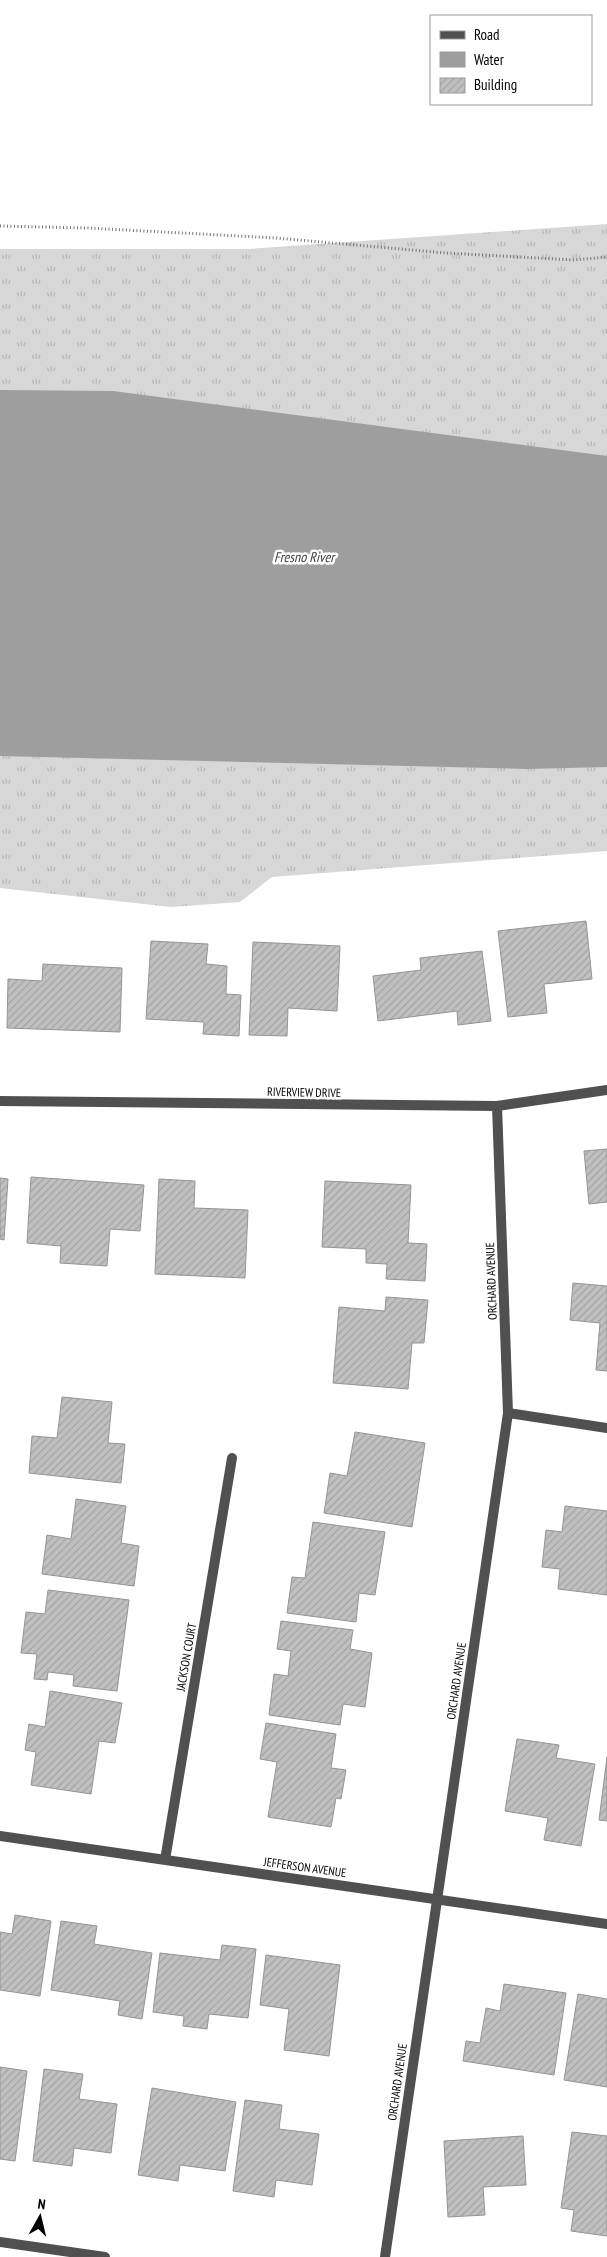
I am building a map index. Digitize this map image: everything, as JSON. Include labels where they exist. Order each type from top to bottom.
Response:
[{"type":"street","name":"RIVERVIEW DRIVE","points":[[0,1101],[497,1106],[607,1090]]},
{"type":"street","name":"ORCHARD AVENUE","points":[[385,2257],[508,1413],[497,1106]]},
{"type":"street","points":[[508,1413],[607,1428]]},
{"type":"street","name":"JACKSON COURT","points":[[165,1860],[232,1458]]},
{"type":"street","name":"JEFFERSON AVENUE","points":[[0,1836],[607,1924]]},
{"type":"street","points":[[0,2242],[105,2257]]},
{"type":"path","points":[[0,226],[88,228],[276,238],[446,253],[574,260],[607,257]]},
{"type":"green space","points":[[607,224],[607,851],[272,877],[240,902],[171,907],[0,888],[0,249],[248,249]]},
{"type":"water","name":"Fresno River","points":[[0,390],[113,391],[607,456],[607,767],[526,769],[0,756]]},
{"type":"building","points":[[586,921],[592,979],[544,984],[547,1013],[508,1017],[498,931]]},
{"type":"building","points":[[151,941],[208,944],[206,964],[227,966],[226,994],[241,995],[239,1036],[203,1034],[204,1022],[146,1019]]},
{"type":"building","points":[[253,942],[340,946],[337,1011],[288,1008],[287,1036],[249,1035]]},
{"type":"building","points":[[482,951],[491,1021],[458,1025],[457,1011],[378,1021],[373,976],[421,970],[420,958]]},
{"type":"building","points":[[43,964],[122,968],[120,1032],[7,1028],[8,979],[42,981]]},
{"type":"building","points":[[607,1149],[607,1202],[589,1204],[584,1151]]},
{"type":"building","points":[[31,1177],[144,1185],[140,1231],[110,1229],[107,1266],[60,1263],[61,1246],[27,1243]]},
{"type":"building","points":[[0,1178],[8,1179],[4,1240],[0,1239]]},
{"type":"building","points":[[159,1179],[195,1181],[194,1208],[248,1210],[245,1278],[155,1274]]},
{"type":"building","points":[[325,1181],[411,1185],[408,1243],[427,1244],[425,1281],[386,1279],[387,1264],[366,1263],[366,1249],[322,1247]]},
{"type":"building","points":[[573,1283],[607,1286],[607,1371],[596,1370],[600,1323],[570,1320]]},
{"type":"building","points":[[386,1297],[428,1300],[424,1343],[412,1343],[408,1389],[333,1383],[339,1307],[385,1311]]},
{"type":"building","points":[[62,1397],[112,1402],[108,1443],[125,1444],[121,1483],[29,1473],[32,1436],[57,1438]]},
{"type":"building","points":[[355,1432],[425,1443],[412,1527],[324,1513],[330,1473],[347,1476]]},
{"type":"building","points":[[76,1499],[126,1506],[121,1543],[139,1546],[134,1586],[42,1574],[47,1535],[71,1539]]},
{"type":"building","points":[[565,1506],[607,1511],[607,1595],[558,1589],[560,1569],[542,1567],[546,1530],[562,1532]]},
{"type":"building","points":[[313,1522],[385,1532],[375,1595],[359,1593],[356,1622],[287,1613],[292,1577],[305,1578]]},
{"type":"building","points":[[48,1590],[129,1600],[117,1691],[73,1686],[74,1675],[48,1672],[47,1680],[34,1679],[37,1654],[21,1653],[26,1612],[45,1614]]},
{"type":"building","points":[[281,1621],[353,1630],[350,1649],[372,1653],[365,1707],[343,1704],[340,1725],[269,1715],[274,1674],[288,1676],[291,1651],[277,1649]]},
{"type":"building","points":[[50,1691],[122,1703],[115,1743],[99,1741],[91,1794],[31,1785],[36,1752],[25,1750],[29,1724],[45,1727]]},
{"type":"building","points":[[266,1723],[336,1734],[331,1768],[346,1770],[341,1799],[336,1798],[331,1827],[268,1817],[277,1762],[260,1759]]},
{"type":"building","points":[[517,1739],[559,1745],[556,1758],[595,1764],[581,1846],[544,1840],[548,1818],[505,1811]]},
{"type":"building","points":[[607,1757],[607,1821],[599,1820]]},
{"type":"building","points":[[15,1915],[51,1921],[40,1996],[0,1990],[0,1932],[12,1934]]},
{"type":"building","points":[[61,1921],[97,1926],[94,1944],[152,1953],[142,2019],[118,2015],[120,2001],[51,1990]]},
{"type":"building","points":[[222,1945],[256,1949],[248,2018],[209,2014],[207,2029],[183,2026],[184,2016],[153,2012],[160,1953],[220,1960]]},
{"type":"building","points":[[266,1955],[340,1965],[329,2056],[284,2050],[289,2009],[260,2005]]},
{"type":"building","points":[[504,1984],[566,1993],[554,2075],[463,2061],[466,2041],[480,2043],[486,2008],[500,2011]]},
{"type":"building","points":[[578,1994],[607,1999],[607,2087],[564,2080]]},
{"type":"building","points":[[0,2067],[27,2071],[15,2161],[0,2159]]},
{"type":"building","points":[[44,2069],[83,2074],[79,2099],[117,2104],[111,2153],[74,2148],[72,2166],[33,2161]]},
{"type":"building","points":[[152,2088],[236,2102],[225,2171],[180,2165],[178,2181],[138,2175]]},
{"type":"building","points":[[245,2100],[282,2105],[279,2129],[319,2134],[312,2185],[276,2180],[274,2197],[233,2191]]},
{"type":"building","points":[[572,2132],[607,2136],[607,2236],[571,2231],[574,2210],[561,2208]]},
{"type":"building","points":[[523,2136],[526,2185],[483,2187],[485,2215],[448,2217],[444,2141]]}]
